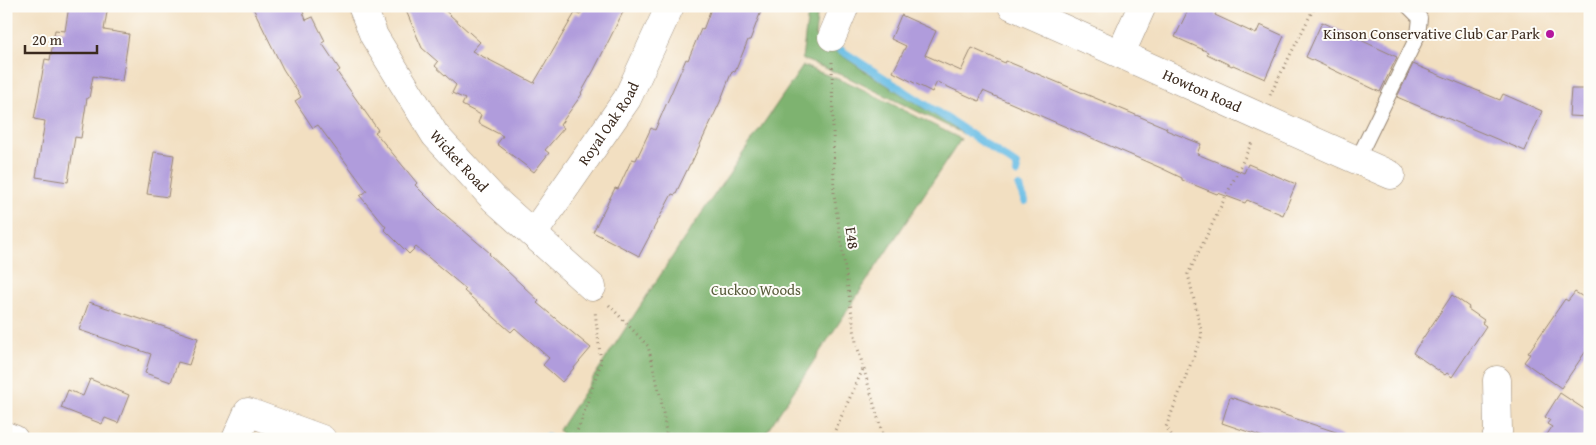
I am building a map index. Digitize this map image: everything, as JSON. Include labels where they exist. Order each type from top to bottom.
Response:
[{"type":"street","name":"Wicket Road","points":[[362,6],[374,36],[435,136],[494,199],[592,287]]},
{"type":"street","name":"Royal Oak Road","points":[[533,234],[627,99],[670,6]]},
{"type":"street","points":[[832,37],[845,6]]},
{"type":"street","name":"Howton Road","points":[[1012,6],[1391,175]]},
{"type":"street","points":[[1121,53],[1142,6]]},
{"type":"street","points":[[1496,380],[1498,432],[1496,439]]},
{"type":"street","points":[[236,439],[248,412],[322,439]]},
{"type":"street","points":[[6,436],[14,439]]},
{"type":"lane","points":[[1357,160],[1418,35],[1420,18],[1408,6]]},
{"type":"path","points":[[1174,439],[1166,427],[1202,335],[1188,274],[1263,119],[1267,101],[1315,6]]},
{"type":"path","name":"E48","points":[[832,37],[834,194],[856,342],[884,439]]},
{"type":"path","points":[[573,439],[579,427],[601,362],[592,287]]},
{"type":"path","points":[[592,287],[648,346],[661,399],[667,439]]},
{"type":"path","points":[[831,439],[864,368]]},
{"type":"green space","points":[[809,6],[818,6],[815,36],[830,38],[830,47],[966,135],[845,76],[802,59]]},
{"type":"green space","name":"Cuckoo Woods","points":[[803,66],[854,85],[961,139],[762,439],[565,439],[559,430],[684,239]]},
{"type":"building","points":[[69,6],[108,6],[104,30],[129,34],[122,81],[93,76],[89,98],[87,98],[81,138],[75,137],[68,182],[36,177],[45,121],[34,119],[45,59],[50,60],[55,30],[65,31]]},
{"type":"building","points":[[252,6],[301,6],[306,20],[313,17],[325,41],[322,43],[340,70],[337,72],[378,130],[375,132],[417,183],[415,185],[442,212],[490,253],[539,301],[537,303],[591,348],[562,382],[543,365],[549,358],[515,328],[511,332],[464,291],[466,289],[416,247],[409,254],[384,229],[386,227],[360,196],[367,191],[318,125],[313,128],[295,101],[301,97],[283,69]]},
{"type":"building","points":[[404,6],[440,6],[480,42],[472,51],[534,83],[575,13],[580,15],[585,6],[626,6],[582,94],[560,125],[564,128],[545,150],[549,153],[534,172],[497,144],[503,136],[478,123],[481,115],[462,105],[465,99],[452,93],[456,85],[435,66],[438,62],[422,48]]},
{"type":"building","points":[[712,6],[763,6],[750,40],[748,40],[735,72],[732,71],[720,102],[691,164],[675,195],[672,194],[639,256],[593,232],[615,188],[618,189],[632,159],[636,160],[651,128],[655,130],[686,59],[688,60],[701,29],[703,30]]},
{"type":"building","points":[[1190,6],[1219,6],[1215,15],[1256,34],[1260,25],[1284,36],[1265,79],[1232,66],[1207,54],[1208,52],[1175,37]]},
{"type":"building","points":[[901,15],[936,31],[925,55],[961,71],[972,48],[1167,128],[1166,130],[1201,144],[1197,154],[1244,173],[1248,164],[1296,184],[1283,215],[1247,200],[1245,203],[1182,180],[1182,178],[1161,168],[983,91],[979,101],[937,82],[932,92],[893,72],[906,46],[891,39]]},
{"type":"building","points":[[1322,22],[1397,57],[1380,92],[1306,57]]},
{"type":"building","points":[[1413,64],[1500,100],[1503,94],[1542,111],[1525,151],[1397,97]]},
{"type":"building","points":[[1571,89],[1590,89],[1590,117],[1569,116]]},
{"type":"building","points":[[154,152],[174,155],[168,197],[147,194]]},
{"type":"building","points":[[1575,292],[1590,301],[1590,345],[1561,388],[1524,362],[1530,354],[1528,353],[1565,299],[1568,301]]},
{"type":"building","points":[[1452,295],[1484,320],[1482,323],[1486,326],[1452,377],[1447,373],[1445,375],[1413,353]]},
{"type":"building","points":[[89,302],[198,338],[189,365],[178,362],[171,382],[145,373],[151,354],[79,330]]},
{"type":"building","points":[[90,379],[129,395],[118,423],[105,418],[102,424],[61,408],[68,390],[83,396]]},
{"type":"building","points":[[1560,393],[1590,413],[1590,427],[1582,439],[1544,439],[1552,427],[1547,424],[1550,420],[1545,417]]},
{"type":"building","points":[[1230,397],[1345,435],[1344,439],[1269,439],[1222,423]]},
{"type":"waterway","points":[[836,47],[1016,165],[1017,173]]},
{"type":"waterway","points":[[1019,187],[1025,201]]},
{"type":"place","name":"Kinson Conservative Club Car Park","points":[[1550,34]]}]
